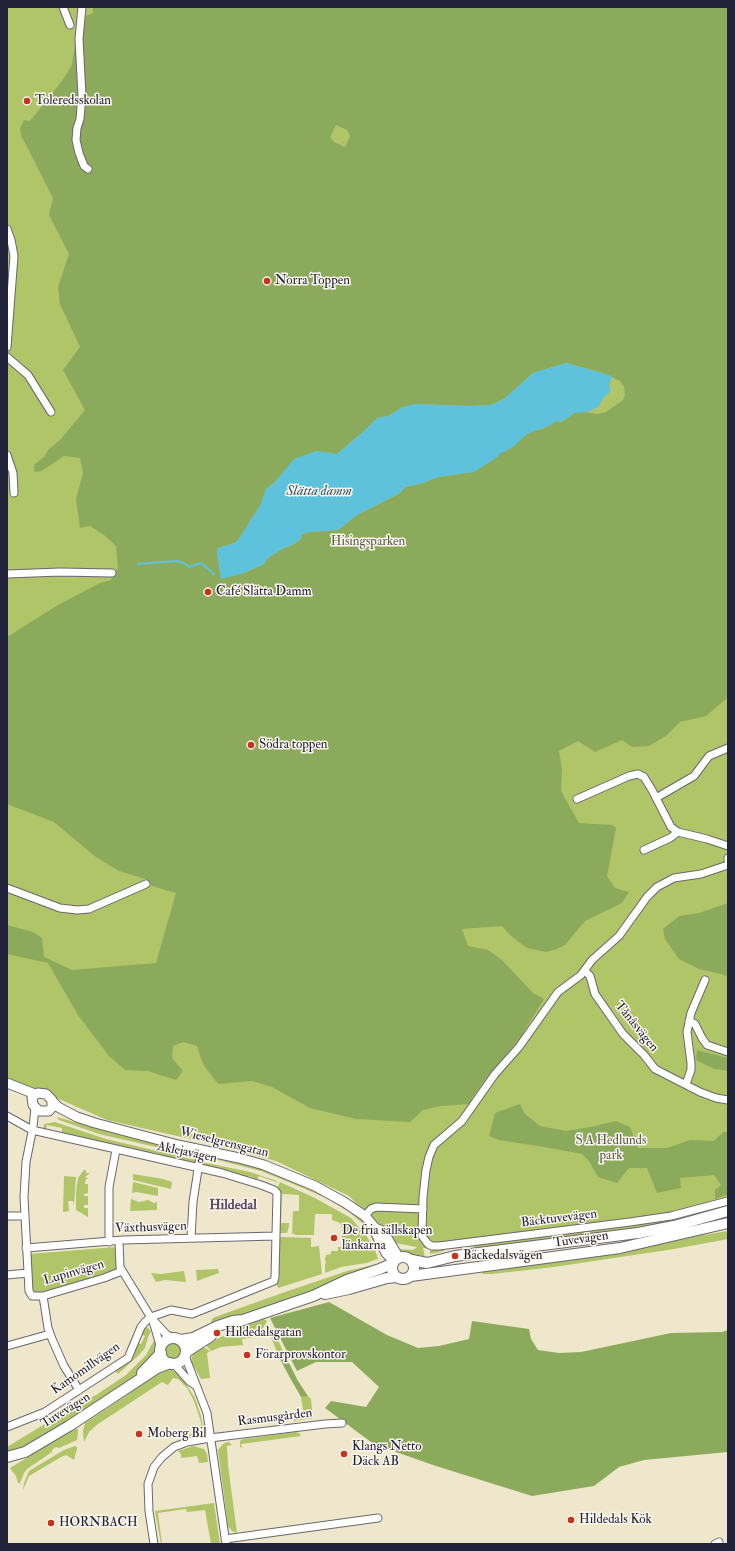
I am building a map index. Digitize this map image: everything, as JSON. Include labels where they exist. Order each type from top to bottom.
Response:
[{"type":"main road","name":"Tuvevägen","points":[[7,1464],[11,1456],[74,1423],[157,1368],[181,1362],[186,1354],[201,1342],[243,1320],[313,1296],[335,1285],[380,1269],[395,1261],[406,1258],[427,1263],[455,1256],[638,1233],[674,1226],[728,1210]]},
{"type":"main road","name":"Tuvevägen","points":[[313,1296],[349,1289],[387,1278],[406,1278],[411,1276],[637,1245],[728,1223]]},
{"type":"main road","points":[[706,1229],[728,1226]]},
{"type":"main road","points":[[411,1276],[416,1268],[412,1260]]},
{"type":"main road","points":[[395,1261],[392,1271],[398,1277]]},
{"type":"main road","name":"Tuvevägen","points":[[129,1386],[161,1351],[166,1340],[193,1338],[218,1326],[233,1321],[243,1320]]},
{"type":"main road","points":[[178,1339],[185,1345],[186,1354]]},
{"type":"main road","points":[[161,1351],[164,1360],[172,1364]]},
{"type":"street","points":[[63,7],[70,25]]},
{"type":"street","points":[[82,7],[79,39],[82,96],[76,140],[78,153],[84,166],[88,169]]},
{"type":"street","points":[[7,229],[14,256],[7,347]]},
{"type":"street","points":[[7,358],[28,375],[51,412]]},
{"type":"street","points":[[7,456],[13,473],[14,493]]},
{"type":"street","points":[[7,574],[60,572],[112,573]]},
{"type":"street","points":[[656,798],[694,776],[709,756],[728,748]]},
{"type":"street","points":[[577,799],[635,774],[641,775],[644,777],[671,827],[678,832],[728,846]]},
{"type":"street","points":[[644,850],[670,838],[678,832]]},
{"type":"street","points":[[365,1216],[376,1207],[423,1209],[426,1170],[434,1145],[462,1120],[495,1074],[519,1047],[558,992],[585,971],[596,956],[619,936],[647,897],[657,887],[674,878],[701,874],[728,865]]},
{"type":"street","points":[[7,888],[60,908],[77,910],[89,909],[146,884]]},
{"type":"street","name":"Tånåsvägen","points":[[585,971],[590,976],[595,994],[623,1034],[643,1054],[655,1069],[700,1092],[716,1098],[728,1100]]},
{"type":"street","points":[[686,1084],[691,1070],[686,1032],[705,980]]},
{"type":"street","points":[[689,1021],[695,1024],[707,1045],[728,1052]]},
{"type":"street","name":"Wieselgrensgatan","points":[[7,1083],[35,1094],[46,1094],[58,1107],[77,1117]]},
{"type":"street","name":"Wieselgrensgatan","points":[[7,1089],[24,1097],[40,1109],[77,1117],[178,1145],[239,1158],[264,1165],[315,1186],[344,1202],[365,1216],[375,1228],[380,1230],[386,1236],[395,1261]]},
{"type":"street","points":[[35,1094],[32,1097],[40,1109]]},
{"type":"street","points":[[40,1109],[52,1108],[53,1102]]},
{"type":"street","points":[[7,1275],[28,1273],[25,1216],[26,1162],[33,1129],[40,1109]]},
{"type":"street","name":"Aklejavägen","points":[[7,1116],[33,1129],[116,1150],[224,1174],[261,1185],[276,1192],[274,1281]]},
{"type":"street","points":[[109,1242],[109,1187],[116,1150]]},
{"type":"street","points":[[191,1238],[192,1202],[201,1150]]},
{"type":"street","name":"Bäcktuvevägen","points":[[423,1209],[422,1236],[425,1242],[432,1246],[671,1216],[728,1201]]},
{"type":"street","points":[[7,1216],[25,1216]]},
{"type":"street","name":"Växthusvägen","points":[[26,1248],[119,1241],[276,1236]]},
{"type":"street","points":[[119,1241],[120,1267],[122,1271],[152,1319],[167,1335],[178,1339]]},
{"type":"street","name":"Lupinvägen","points":[[28,1273],[29,1291],[32,1296],[43,1296],[103,1279],[122,1271]]},
{"type":"street","name":"Kamomillvägen","points":[[7,1427],[45,1412],[128,1358],[144,1322],[172,1310],[192,1314],[274,1281]]},
{"type":"street","points":[[43,1296],[50,1334],[64,1366],[79,1390]]},
{"type":"street","points":[[152,1319],[161,1351]]},
{"type":"street","points":[[7,1346],[50,1334]]},
{"type":"street","points":[[186,1354],[195,1384],[201,1394],[207,1413],[226,1541],[378,1518]]},
{"type":"street","points":[[172,1364],[189,1381],[195,1384]]},
{"type":"street","name":"Rasmusgården","points":[[154,1544],[148,1484],[154,1467],[162,1457],[174,1447],[187,1442],[210,1438],[342,1423]]},
{"type":"green space","name":"Hisingsparken","points":[[7,7],[728,7],[728,1206],[667,1223],[620,1232],[485,1248],[474,1248],[473,1245],[446,1248],[444,1251],[430,1254],[430,1249],[423,1248],[425,1258],[403,1252],[398,1249],[413,1250],[417,1247],[395,1243],[349,1196],[276,1161],[212,1144],[107,1120],[36,1089],[32,1089],[23,1084],[7,1079]]},
{"type":"green space","name":"Hisingsparken","points":[[93,7],[728,7],[728,692],[726,699],[706,716],[680,722],[666,736],[649,746],[632,747],[622,740],[595,752],[578,741],[559,751],[562,769],[561,791],[579,823],[612,825],[616,828],[607,876],[615,888],[629,892],[622,903],[585,921],[565,945],[546,952],[527,948],[511,936],[502,926],[462,929],[468,946],[488,950],[502,960],[533,993],[544,999],[520,1038],[484,1081],[472,1098],[470,1104],[440,1106],[423,1110],[410,1122],[356,1119],[310,1108],[272,1087],[252,1081],[218,1084],[203,1064],[197,1046],[183,1042],[173,1046],[172,1058],[183,1071],[176,1080],[148,1071],[125,1070],[109,1056],[78,1015],[48,963],[7,954],[7,925],[33,932],[42,938],[44,957],[72,970],[156,963],[176,893],[152,886],[146,879],[119,871],[96,857],[54,822],[7,804],[7,637],[58,605],[100,583],[111,580],[118,568],[116,546],[104,535],[90,526],[80,528],[76,499],[83,473],[80,458],[64,456],[43,470],[37,472],[34,471],[34,465],[60,440],[85,410],[63,370],[80,347],[60,304],[58,287],[69,254],[49,215],[53,198],[21,135],[20,128],[24,120],[30,121],[62,81],[72,65],[77,30],[81,18],[93,13]],"holes":[[[336,125],[347,130],[350,136],[345,147],[334,142],[330,137]],[[566,363],[603,373],[620,381],[624,387],[625,395],[623,400],[606,412],[597,414],[584,412],[574,413],[561,422],[555,421],[551,425],[533,431],[506,451],[499,453],[499,456],[466,473],[438,477],[423,483],[405,487],[400,493],[357,515],[338,530],[302,534],[301,539],[280,550],[267,559],[264,564],[244,573],[221,578],[217,552],[218,548],[235,543],[261,504],[266,489],[287,469],[316,451],[337,454],[377,418],[388,416],[401,408],[415,404],[469,406],[491,405],[504,399],[533,373]]]},
{"type":"green space","points":[[728,903],[728,977],[699,969],[679,959],[665,939],[663,929],[679,916],[699,913]]},
{"type":"green space","points":[[697,1050],[728,1058],[728,1071],[714,1069],[696,1060]]},
{"type":"green space","name":"S A Hedlunds park","points":[[520,1104],[525,1114],[540,1126],[566,1131],[616,1121],[630,1127],[638,1148],[667,1148],[690,1140],[714,1141],[723,1132],[728,1132],[728,1194],[715,1199],[715,1190],[721,1185],[714,1175],[680,1178],[681,1188],[657,1193],[647,1168],[629,1168],[617,1183],[598,1177],[589,1161],[582,1154],[499,1140],[489,1136],[495,1113]]},
{"type":"green space","points":[[57,1117],[120,1135],[156,1143],[195,1156],[99,1134],[59,1120]]},
{"type":"green space","points":[[55,1122],[106,1139],[196,1160],[193,1164],[175,1161],[173,1158],[87,1139],[85,1140],[70,1134],[67,1136],[62,1134],[62,1128],[47,1125],[46,1131],[43,1130],[44,1124]]},
{"type":"green space","points":[[214,1159],[263,1169],[318,1191],[360,1217],[376,1238],[376,1244],[362,1223],[349,1212],[328,1199],[261,1171]]},
{"type":"green space","points":[[202,1162],[250,1172],[277,1181],[274,1187],[276,1182],[259,1176],[256,1181],[254,1178],[249,1176],[245,1177],[228,1170],[225,1171],[203,1166]]},
{"type":"green space","points":[[84,1170],[86,1170],[86,1173],[90,1173],[85,1177],[89,1179],[86,1179],[85,1182],[85,1184],[88,1184],[88,1193],[84,1194],[84,1196],[88,1196],[88,1205],[84,1205],[84,1208],[88,1208],[88,1217],[76,1210],[78,1178]]},
{"type":"green space","points":[[133,1174],[172,1182],[171,1189],[133,1180]]},
{"type":"green space","points":[[64,1176],[76,1177],[74,1205],[73,1201],[68,1201],[69,1211],[63,1212]]},
{"type":"green space","points":[[133,1182],[158,1188],[158,1196],[136,1192],[132,1193]]},
{"type":"green space","points":[[280,1182],[315,1198],[351,1218],[366,1235],[375,1250],[378,1259],[366,1263],[341,1267],[325,1273],[326,1255],[331,1254],[331,1251],[338,1251],[338,1247],[342,1247],[342,1228],[340,1223],[332,1220],[332,1214],[315,1214],[314,1235],[295,1235],[294,1233],[292,1235],[293,1211],[299,1211],[299,1195],[282,1194],[281,1223],[289,1223],[289,1226],[287,1233],[280,1233],[277,1188]]},
{"type":"green space","points":[[131,1199],[139,1202],[148,1200],[154,1203],[157,1202],[157,1210],[130,1211]]},
{"type":"green space","points":[[728,1231],[728,1239],[674,1249],[554,1267],[482,1274],[485,1270],[622,1251]]},
{"type":"green space","points":[[280,1237],[315,1238],[311,1238],[311,1247],[319,1246],[322,1274],[278,1288],[276,1282]]},
{"type":"green space","points":[[116,1247],[117,1268],[114,1271],[62,1289],[36,1294],[33,1291],[29,1254]]},
{"type":"green space","points":[[377,1264],[377,1266],[332,1282],[290,1300],[212,1324],[211,1322],[215,1317],[285,1292],[347,1271]]},
{"type":"green space","points":[[218,1269],[219,1273],[197,1281],[196,1270]]},
{"type":"green space","points":[[184,1271],[186,1282],[165,1280],[156,1282],[151,1273],[161,1274]]},
{"type":"green space","points":[[329,1302],[387,1335],[418,1348],[439,1346],[469,1339],[472,1321],[529,1329],[531,1339],[538,1350],[559,1353],[581,1352],[671,1333],[722,1332],[728,1330],[728,1452],[644,1460],[619,1467],[594,1486],[532,1496],[396,1452],[371,1442],[325,1408],[331,1401],[366,1407],[379,1387],[352,1362],[316,1362],[297,1371],[270,1318]]},
{"type":"green space","points":[[264,1319],[267,1321],[263,1328],[267,1335],[242,1339],[243,1345],[221,1347],[211,1351],[206,1345],[236,1329]]},
{"type":"green space","points":[[145,1325],[151,1331],[145,1348],[118,1374],[114,1369],[125,1364],[130,1357],[133,1357],[137,1343],[141,1344],[145,1336],[140,1334]]},
{"type":"green space","points":[[270,1328],[273,1329],[284,1353],[279,1357],[269,1332]]},
{"type":"green space","points":[[156,1337],[158,1344],[156,1352],[141,1371],[133,1378],[66,1423],[26,1446],[7,1454],[7,1447],[81,1402],[96,1395],[126,1375],[146,1355]]},
{"type":"green space","points":[[170,1343],[176,1343],[181,1348],[179,1357],[176,1359],[170,1359],[165,1354],[165,1348]]},
{"type":"green space","points":[[203,1347],[210,1351],[207,1353],[210,1378],[201,1379],[191,1361],[193,1353]]},
{"type":"green space","points":[[284,1353],[298,1381],[308,1396],[301,1397],[289,1376],[279,1357]]},
{"type":"green space","points":[[169,1368],[182,1378],[195,1398],[203,1427],[199,1434],[190,1437],[189,1435],[200,1429],[201,1422],[194,1401],[187,1388],[178,1379],[173,1378],[168,1385],[162,1382],[98,1424],[89,1432],[84,1442],[83,1431],[85,1423],[126,1396],[156,1373]]},
{"type":"green space","points":[[308,1396],[311,1399],[313,1418],[294,1421],[294,1417],[304,1415],[301,1397]]},
{"type":"green space","points":[[75,1429],[78,1429],[77,1440],[59,1448],[56,1447],[52,1450],[52,1452],[27,1469],[20,1483],[18,1483],[16,1476],[10,1468]]},
{"type":"green space","points":[[296,1432],[301,1436],[241,1444],[242,1448],[240,1447],[240,1441],[243,1439]]},
{"type":"green space","points":[[229,1442],[232,1445],[227,1446],[228,1465],[237,1533],[232,1531],[228,1526],[218,1450],[224,1443]]},
{"type":"green space","points":[[75,1446],[77,1449],[74,1460],[66,1455],[61,1457],[29,1476],[23,1490],[29,1471],[64,1450]]},
{"type":"green space","points":[[193,1446],[204,1449],[207,1454],[208,1462],[199,1463],[197,1456],[181,1458],[181,1454],[178,1451]]},
{"type":"green space","points":[[214,1503],[220,1544],[211,1544],[205,1510],[187,1512],[186,1509],[158,1513],[161,1544],[155,1511]]},
{"type":"water","name":"Slätta damm","points":[[566,363],[612,376],[609,385],[611,391],[604,397],[598,407],[587,412],[574,413],[560,422],[555,421],[551,425],[527,434],[514,446],[500,453],[499,456],[474,472],[438,477],[423,483],[405,487],[400,493],[357,515],[338,530],[302,534],[301,539],[280,550],[267,559],[264,564],[244,573],[221,579],[217,552],[218,548],[235,543],[261,504],[266,489],[274,483],[294,459],[316,451],[337,454],[377,418],[388,416],[401,408],[414,404],[469,406],[491,405],[504,399],[533,373]]},
{"type":"waterway","points":[[138,564],[176,561],[184,563],[189,567],[201,563],[214,574]]},
{"type":"place","name":"Toleredsskolan","points":[[27,101]]},
{"type":"place","name":"Norra Toppen","points":[[267,281]]},
{"type":"place","name":"Café Slätta Damm","points":[[208,592]]},
{"type":"place","name":"Södra toppen","points":[[251,745]]},
{"type":"place","name":"De fria sällskapen länkarna","points":[[334,1238]]},
{"type":"place","name":"Bäckedalsvägen","points":[[455,1256]]},
{"type":"place","name":"Hildedalsgatan","points":[[217,1333]]},
{"type":"place","name":"Förarprovskontor","points":[[247,1355]]},
{"type":"place","name":"Moberg Bil","points":[[139,1434]]},
{"type":"place","name":"Klangs Netto Däck AB","points":[[344,1454]]},
{"type":"place","name":"Hildedals Kök","points":[[571,1520]]},
{"type":"place","name":"HORNBACH","points":[[51,1523]]},
{"type":"district","name":"Hildedal","points":[[233,1206]]}]
